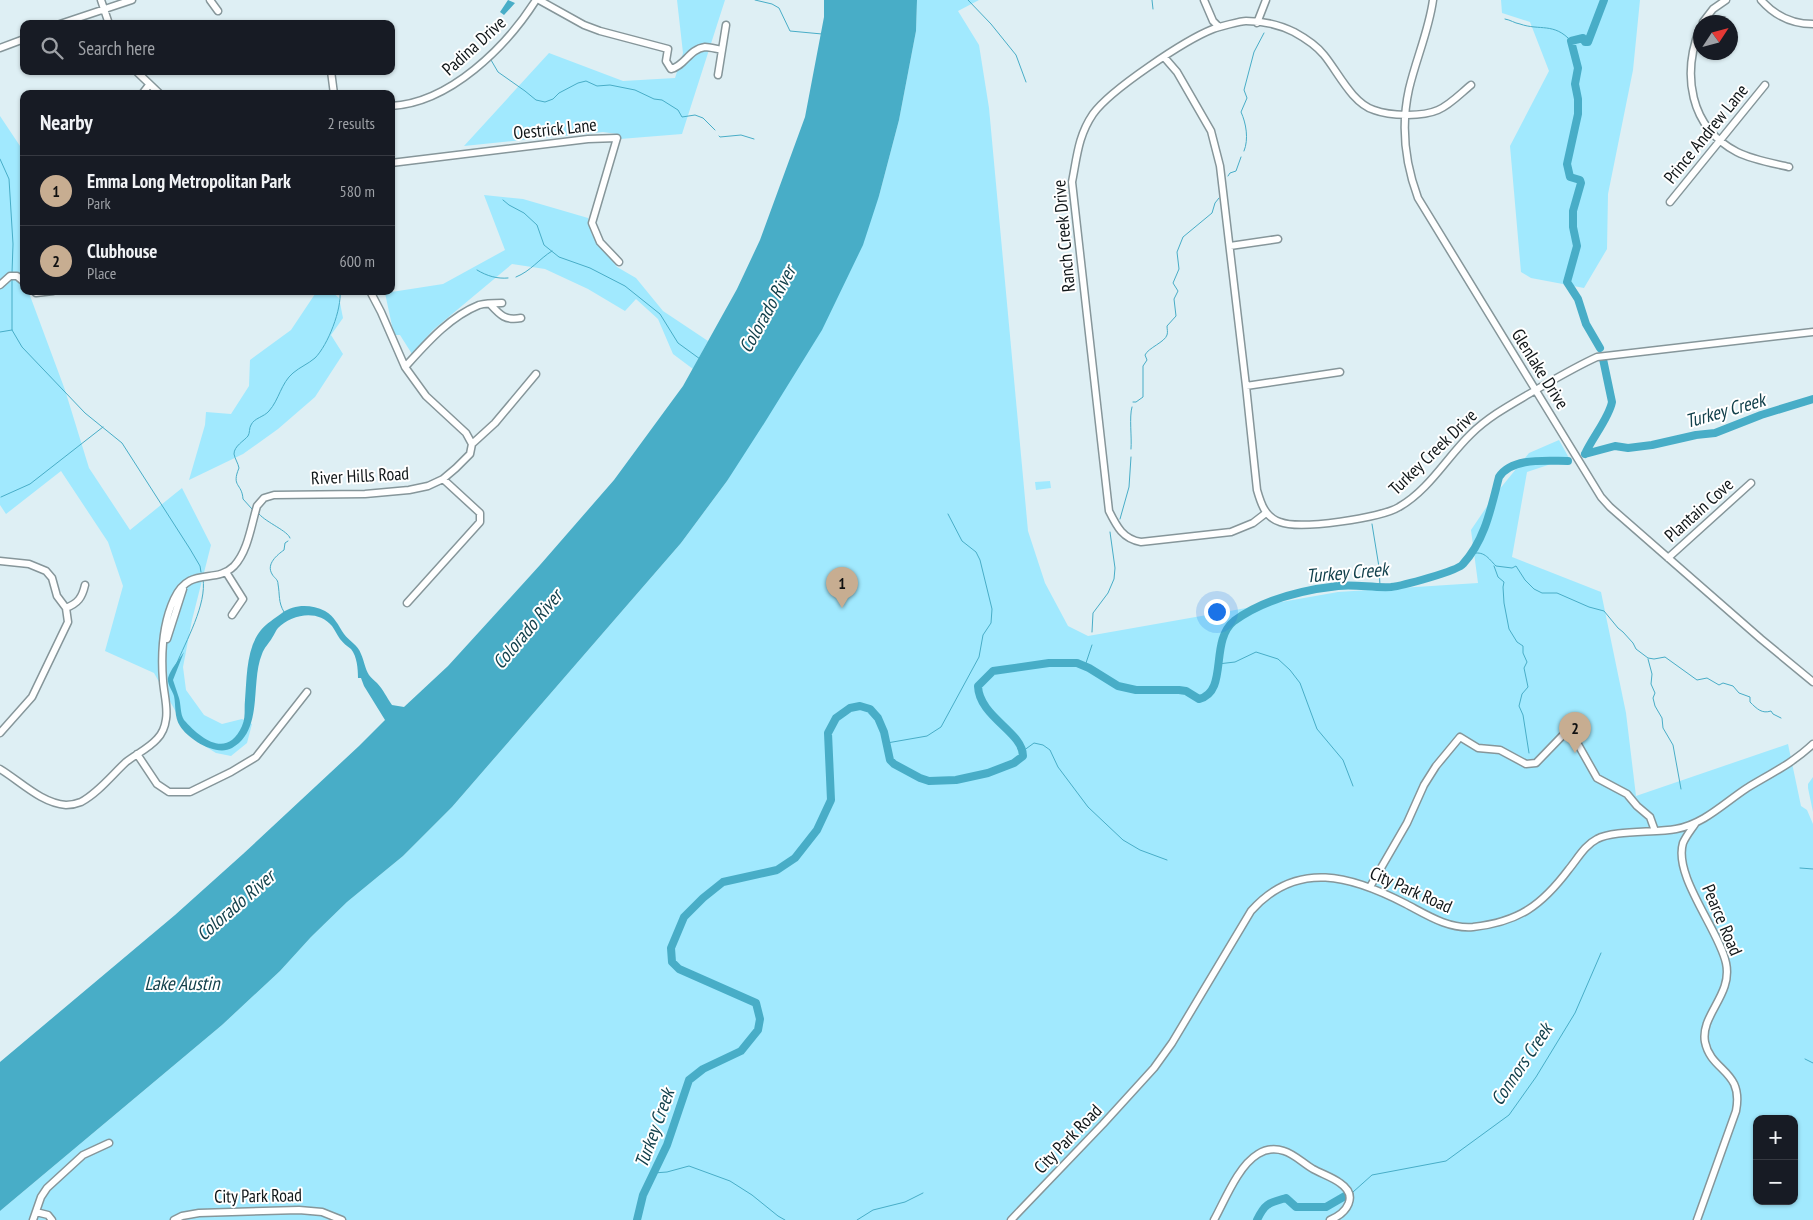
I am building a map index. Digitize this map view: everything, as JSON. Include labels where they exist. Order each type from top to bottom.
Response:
[{"type":"street","points":[[101,0],[108,20]]},
{"type":"street","points":[[71,20],[132,0]]},
{"type":"street","points":[[210,0],[218,12]]},
{"type":"street","points":[[538,0],[584,25],[668,49],[666,61],[671,69],[678,68],[696,50],[706,47],[722,50]]},
{"type":"street","name":"Padina Drive","points":[[395,105],[426,99],[455,84],[471,72],[512,34],[538,0]]},
{"type":"street","points":[[1204,0],[1213,21],[1219,27]]},
{"type":"street","points":[[1257,23],[1266,0]]},
{"type":"street","name":"Glenlake Drive","points":[[1432,0],[1423,42],[1410,87],[1405,115],[1407,160],[1418,198],[1601,497],[1619,517],[1813,684]]},
{"type":"street","points":[[1708,15],[1713,9],[1726,0]]},
{"type":"street","points":[[1761,0],[1776,14],[1789,21],[1800,24],[1813,24]]},
{"type":"street","name":"Ranch Creek Drive","points":[[1266,513],[1253,523],[1231,532],[1141,542],[1131,540],[1116,526],[1109,511],[1072,182],[1081,134],[1094,113],[1113,92],[1164,57],[1206,32],[1245,21],[1280,25],[1308,41],[1323,54],[1346,86],[1362,104],[1372,110],[1405,115],[1439,110],[1471,85]]},
{"type":"street","points":[[718,75],[726,25]]},
{"type":"street","points":[[0,48],[20,40]]},
{"type":"street","points":[[1164,57],[1177,72],[1211,131],[1220,166],[1246,386],[1256,490],[1266,513]]},
{"type":"street","points":[[1693,58],[1691,88],[1699,113],[1720,140],[1748,156],[1789,167]]},
{"type":"street","points":[[140,75],[156,90]]},
{"type":"street","points":[[332,75],[333,90]]},
{"type":"street","points":[[145,90],[149,84]]},
{"type":"street","name":"Prince Andrew Lane","points":[[1670,202],[1765,85]]},
{"type":"street","name":"Oestrick Lane","points":[[395,163],[588,139],[617,138],[592,223],[600,242],[619,262]]},
{"type":"street","points":[[1230,246],[1278,239]]},
{"type":"street","points":[[0,285],[10,276],[17,276],[20,279]]},
{"type":"street","points":[[372,295],[404,367],[426,396],[466,433],[472,444]]},
{"type":"street","points":[[404,367],[431,338],[463,314],[481,304],[502,303]]},
{"type":"street","points":[[490,304],[500,315],[511,320],[521,318]]},
{"type":"street","name":"Turkey Creek Drive","points":[[1266,513],[1279,522],[1317,525],[1393,510],[1413,498],[1471,433],[1501,410],[1570,368],[1597,356],[1813,332]]},
{"type":"street","points":[[1246,386],[1340,372]]},
{"type":"street","name":"River Hills Road","points":[[226,572],[235,565],[244,549],[257,506],[269,496],[365,494],[428,486],[443,479],[464,460],[472,449],[472,444],[495,423],[536,374]]},
{"type":"street","points":[[407,603],[480,522],[480,513],[443,479]]},
{"type":"street","name":"Plantain Cove","points":[[1668,558],[1751,483]]},
{"type":"street","points":[[0,561],[29,564],[46,571],[52,578],[58,596],[66,608],[68,622],[36,690],[23,709],[0,732]]},
{"type":"street","points":[[0,769],[47,799],[58,803],[74,805],[89,797],[158,738],[163,730],[167,710],[162,671],[164,649],[185,584],[199,576],[226,572],[244,599],[232,615]]},
{"type":"street","points":[[66,608],[74,605],[80,599],[85,586]]},
{"type":"street","points":[[137,754],[157,784],[169,792],[190,792],[232,772],[256,757],[307,692]]},
{"type":"street","points":[[1370,887],[1407,823],[1424,785],[1436,766],[1460,737],[1478,748],[1500,750],[1529,765],[1536,763],[1565,734],[1571,732],[1596,778],[1627,794],[1650,817],[1655,832]]},
{"type":"street","name":"City Park Road","points":[[1014,1218],[1154,1068],[1172,1043],[1251,911],[1278,888],[1304,878],[1330,878],[1370,887],[1448,925],[1480,926],[1523,913],[1539,904],[1557,886],[1583,851],[1598,838],[1611,835],[1677,829],[1696,824],[1748,788],[1796,760],[1813,744]]},
{"type":"street","points":[[1683,844],[1696,824]]},
{"type":"street","name":"Pearce Road","points":[[1677,829],[1683,844],[1685,872],[1696,899],[1722,948],[1726,966],[1726,985],[1708,1020],[1705,1044],[1714,1060],[1730,1076],[1735,1084],[1738,1099],[1736,1111],[1697,1220]]},
{"type":"street","points":[[33,1220],[41,1197],[47,1188],[74,1161],[82,1155],[109,1144]]},
{"type":"street","points":[[1214,1220],[1247,1164],[1258,1154],[1270,1149],[1285,1151],[1346,1188],[1348,1206],[1343,1213],[1330,1220]]},
{"type":"street","name":"City Park Road","points":[[174,1220],[182,1216],[199,1213],[299,1210],[322,1212],[342,1220]]},
{"type":"street","points":[[36,1212],[48,1215],[52,1220]]},
{"type":"shaded area","points":[[677,0],[725,0],[682,134],[620,139],[617,134],[603,132],[464,146],[549,53],[623,81],[675,78],[683,53]]},
{"type":"shaded area","points":[[917,0],[979,0],[958,11],[979,45],[989,108],[1028,531],[1045,583],[1068,626],[1088,636],[1338,592],[1478,583],[1471,530],[1494,496],[1529,453],[1559,440],[1569,458],[1527,472],[1512,557],[1601,592],[1626,713],[1636,796],[1788,744],[1801,806],[1807,810],[1813,824],[1813,1220],[0,1220],[0,1211],[222,1025],[280,971],[347,902],[403,856],[452,807],[681,543],[727,481],[879,196],[899,120],[916,31]]},
{"type":"shaded area","points":[[1501,0],[1640,0],[1633,70],[1608,194],[1607,249],[1584,288],[1531,278],[1521,272],[1510,146],[1549,71],[1530,22],[1502,13]]},
{"type":"shaded area","points":[[0,116],[20,146],[20,295],[30,295],[65,390],[89,468],[130,530],[182,488],[211,545],[192,620],[183,667],[186,690],[204,715],[222,724],[242,719],[252,724],[247,743],[231,756],[216,753],[200,743],[181,721],[154,673],[105,651],[123,586],[108,542],[61,471],[6,514],[0,505]]},
{"type":"shaded area","points":[[484,195],[523,199],[588,218],[592,235],[617,267],[636,278],[663,311],[708,341],[693,369],[673,354],[658,319],[636,299],[625,311],[588,289],[545,269],[512,264],[433,330],[412,354],[400,335],[394,335],[385,295],[395,295],[395,291],[443,284],[505,250]]},
{"type":"shaded area","points":[[314,295],[336,295],[339,298],[343,318],[331,335],[343,354],[315,397],[278,429],[243,454],[189,480],[205,425],[206,412],[231,414],[249,386],[250,360],[291,330]]},
{"type":"shaded area","points":[[1050,481],[1051,488],[1036,490],[1035,482]]},
{"type":"shaded area","points":[[1813,777],[1813,812],[1808,784]]},
{"type":"water","points":[[508,0],[515,3],[504,15],[500,12]]},
{"type":"water","name":"Lake Austin","points":[[824,0],[917,0],[916,31],[899,120],[879,196],[863,245],[822,330],[727,481],[681,543],[452,807],[403,856],[347,902],[280,971],[222,1025],[0,1211],[0,1062],[175,915],[243,854],[385,720],[361,678],[358,678],[355,655],[341,640],[332,626],[320,617],[305,615],[290,619],[277,629],[263,652],[257,678],[252,718],[248,730],[242,740],[232,748],[218,750],[203,745],[189,736],[180,726],[176,715],[174,696],[168,680],[175,665],[184,652],[173,680],[184,720],[205,739],[221,744],[229,742],[236,736],[243,723],[248,664],[252,645],[256,637],[268,623],[292,608],[314,607],[325,611],[331,616],[358,648],[366,670],[392,705],[404,707],[448,666],[614,480],[683,386],[737,289],[760,240],[805,117],[824,17]]},
{"type":"waterway","points":[[755,0],[772,4],[779,8],[790,31],[822,34]]},
{"type":"waterway","points":[[968,0],[991,24],[1016,55],[1026,82]]},
{"type":"waterway","points":[[1152,0],[1153,9]]},
{"type":"waterway","points":[[1600,348],[1586,324],[1578,299],[1567,282],[1577,246],[1573,227],[1573,211],[1581,183],[1580,180],[1570,177],[1567,164],[1578,114],[1575,84],[1578,68],[1571,41],[1583,38],[1585,42],[1588,42],[1604,0]]},
{"type":"waterway","points":[[1505,19],[1527,26],[1553,29],[1559,31],[1571,41]]},
{"type":"waterway","points":[[1244,151],[1246,131],[1241,112],[1247,98],[1244,90],[1254,52],[1264,33]]},
{"type":"waterway","points":[[491,60],[498,72],[536,100],[545,102],[553,99],[559,93],[586,81],[597,86],[610,85],[635,90],[654,99],[662,100],[678,110],[682,117],[695,115],[703,118],[715,130]]},
{"type":"waterway","points":[[719,136],[741,135],[754,139]]},
{"type":"waterway","points":[[1228,176],[1236,171],[1241,157]]},
{"type":"waterway","points":[[0,159],[9,179],[13,244],[12,273]]},
{"type":"waterway","points":[[1133,402],[1143,397],[1143,366],[1147,360],[1145,355],[1166,338],[1167,326],[1176,316],[1174,299],[1178,291],[1173,283],[1179,269],[1177,252],[1183,237],[1212,213],[1215,203],[1219,198]]},
{"type":"waterway","points":[[503,200],[524,213],[537,225],[544,245],[559,257],[590,268],[625,286],[660,314],[678,343],[700,359]]},
{"type":"waterway","points":[[516,277],[526,272],[552,251]]},
{"type":"waterway","points":[[477,270],[492,277],[508,278]]},
{"type":"waterway","points":[[12,280],[12,330],[22,347],[85,413],[122,443],[190,549],[200,566],[201,572]]},
{"type":"waterway","points":[[252,509],[243,499],[241,490],[236,482],[239,468],[234,451],[248,436],[252,423],[267,413],[272,407],[289,377],[315,358],[325,345],[336,317],[340,295]]},
{"type":"waterway","points":[[0,332],[12,330]]},
{"type":"waterway","points":[[1585,454],[1608,415],[1612,402],[1603,359]]},
{"type":"waterway","name":"Turkey Creek","points":[[1585,454],[1615,446],[1628,448],[1652,445],[1696,435],[1715,433],[1761,415],[1813,399]]},
{"type":"waterway","points":[[1131,449],[1132,407]]},
{"type":"waterway","points":[[1,497],[30,484],[103,427]]},
{"type":"waterway","points":[[1120,519],[1129,487],[1131,457]]},
{"type":"waterway","name":"Turkey Creek","points":[[637,1220],[643,1195],[667,1145],[689,1080],[703,1069],[741,1051],[758,1030],[760,1019],[756,1003],[679,969],[672,962],[671,948],[684,917],[703,898],[723,882],[777,870],[795,858],[817,830],[831,800],[828,733],[836,718],[850,708],[860,706],[870,709],[878,718],[884,732],[890,760],[894,764],[929,781],[956,780],[988,773],[1014,763],[1023,756],[1021,747],[1016,739],[985,707],[980,697],[978,686],[993,671],[1049,663],[1077,663],[1089,668],[1118,686],[1136,690],[1186,691],[1199,699],[1208,694],[1214,687],[1222,641],[1227,630],[1234,621],[1246,613],[1271,601],[1297,593],[1344,586],[1391,587],[1429,578],[1459,567],[1471,555],[1477,545],[1490,512],[1499,477],[1505,471],[1521,463],[1568,461]]},
{"type":"waterway","points":[[259,514],[290,538]]},
{"type":"waterway","points":[[887,743],[927,736],[941,727],[979,657],[983,635],[991,623],[992,609],[980,560],[976,552],[962,541],[948,514]]},
{"type":"waterway","points":[[1372,524],[1380,586]]},
{"type":"waterway","points":[[1092,632],[1093,613],[1108,593],[1114,579],[1115,568],[1110,532]]},
{"type":"waterway","points":[[284,612],[280,602],[278,582],[272,574],[270,567],[271,563],[284,550],[285,543],[288,541]]},
{"type":"waterway","points":[[1471,554],[1483,554],[1496,566],[1512,568],[1516,566],[1525,580],[1534,589],[1542,593],[1557,593],[1589,607],[1604,611],[1633,643],[1636,649],[1648,658],[1665,657],[1697,680],[1707,678],[1719,685],[1723,683],[1733,686],[1739,693],[1750,697],[1750,702],[1757,709],[1765,712],[1771,711],[1781,718]]},
{"type":"waterway","points":[[1494,566],[1498,577],[1504,582],[1504,603],[1509,629],[1517,642],[1523,646],[1523,653],[1527,662],[1524,668],[1528,687],[1522,694],[1519,706],[1523,715],[1529,753]]},
{"type":"waterway","points":[[176,665],[199,611],[202,600],[203,579]]},
{"type":"waterway","points":[[1085,666],[1092,645]]},
{"type":"waterway","points":[[1218,664],[1235,662],[1256,652],[1278,659],[1300,683],[1317,729],[1343,760],[1353,786]]},
{"type":"waterway","points":[[1648,659],[1652,674],[1651,684],[1655,693],[1653,698],[1655,706],[1662,718],[1663,728],[1673,745],[1681,789]]},
{"type":"waterway","points":[[1023,751],[1034,743],[1043,745],[1050,750],[1058,767],[1088,807],[1123,840],[1140,850],[1167,860]]},
{"type":"waterway","points":[[1800,868],[1813,869]]},
{"type":"waterway","name":"Connors Creek","points":[[1353,1192],[1372,1175],[1446,1161],[1509,1115],[1536,1077],[1575,1013],[1601,953]]},
{"type":"waterway","points":[[1805,1059],[1813,1063]]},
{"type":"waterway","points":[[654,1173],[667,1172],[689,1166],[730,1181],[785,1220]]},
{"type":"waterway","points":[[857,1220],[873,1210],[905,1202],[923,1193]]},
{"type":"waterway","name":"Connors Creek","points":[[1257,1220],[1268,1204],[1275,1201],[1286,1198],[1296,1207],[1326,1207],[1345,1196]]},
{"type":"place","name":"Emma Long Metropolitan Park","points":[[842,608]]},
{"type":"place","name":"Clubhouse","points":[[1575,753]]},
{"type":"water label","name":"Colorado River","points":[[767,309]]},
{"type":"water label","name":"Colorado River","points":[[527,629]]},
{"type":"water label","name":"Colorado River","points":[[235,905]]}]
